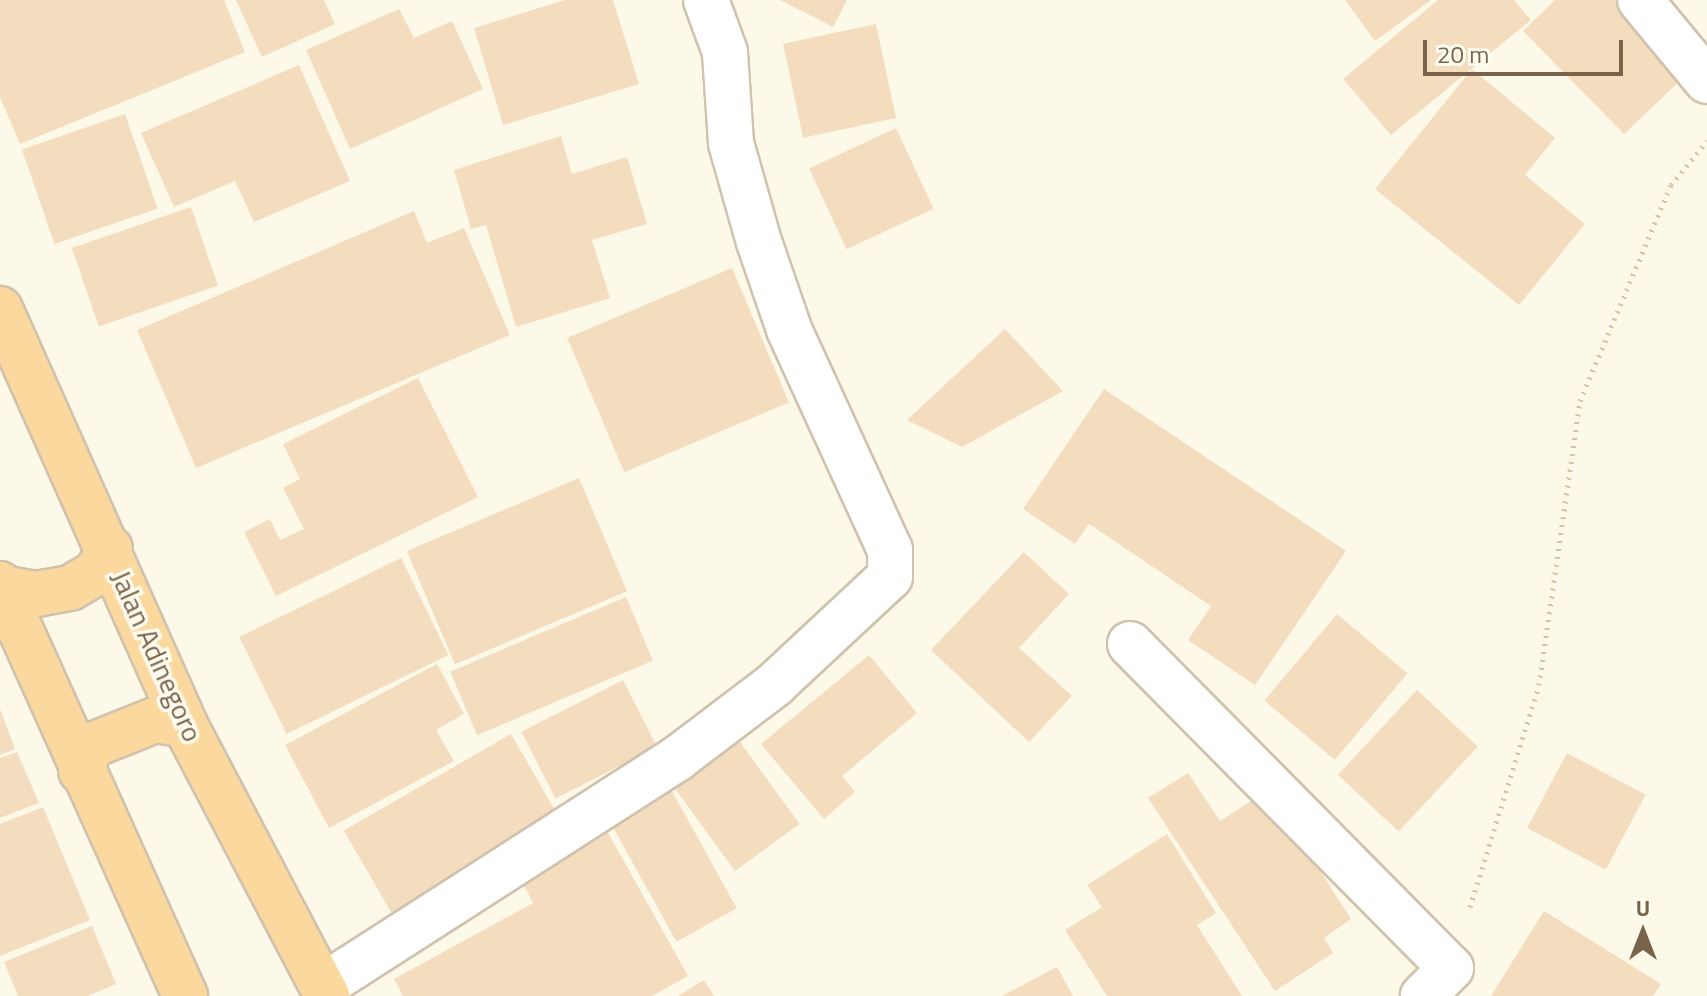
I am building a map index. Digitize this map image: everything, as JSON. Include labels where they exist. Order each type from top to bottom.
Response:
[{"type":"highway","name":"Jalan Adinegoro","points":[[0,309],[110,549],[185,725],[325,991]]},
{"type":"highway","points":[[1,586],[36,594],[70,588],[96,573],[110,549]]},
{"type":"highway","points":[[1,586],[81,771],[185,996]]},
{"type":"highway","points":[[81,771],[90,746],[155,720],[185,725]]},
{"type":"street","points":[[325,991],[678,758],[774,685],[890,577],[890,550],[789,329],[759,242],[731,143],[725,52],[706,0]]},
{"type":"street","points":[[1640,0],[1707,81]]},
{"type":"street","points":[[1130,644],[1437,982]]},
{"type":"path","points":[[1437,982],[1539,685],[1580,401],[1671,185],[1707,141]]},
{"type":"building","points":[[0,0],[224,0],[245,52],[20,144],[0,97]]},
{"type":"building","points":[[236,0],[324,0],[335,24],[262,57]]},
{"type":"building","points":[[565,0],[613,0],[639,84],[503,125],[474,28]]},
{"type":"building","points":[[780,0],[847,0],[833,27]]},
{"type":"building","points":[[1345,0],[1431,0],[1375,41]]},
{"type":"building","points":[[1438,0],[1514,0],[1531,20],[1391,135],[1343,79]]},
{"type":"building","points":[[1555,0],[1616,0],[1687,74],[1624,134],[1523,31]]},
{"type":"building","points":[[399,9],[414,38],[452,21],[483,89],[350,149],[306,50]]},
{"type":"building","points":[[876,24],[896,118],[803,138],[783,44]]},
{"type":"building","points":[[299,65],[350,181],[254,222],[235,181],[174,207],[141,133]]},
{"type":"building","points":[[1472,69],[1555,138],[1525,175],[1585,224],[1519,305],[1375,189]]},
{"type":"building","points":[[125,114],[158,209],[54,244],[22,149]]},
{"type":"building","points":[[896,128],[934,209],[847,249],[809,169]]},
{"type":"building","points":[[561,136],[572,174],[627,157],[647,224],[592,240],[610,298],[516,327],[486,225],[471,229],[454,170]]},
{"type":"building","points":[[191,207],[218,285],[99,326],[72,248]]},
{"type":"building","points":[[414,211],[427,243],[464,228],[510,335],[196,468],[137,330]]},
{"type":"building","points":[[732,268],[789,402],[624,472],[567,338]]},
{"type":"building","points":[[1005,329],[1063,391],[962,447],[907,420]]},
{"type":"building","points":[[418,378],[478,497],[276,596],[244,532],[270,519],[280,540],[304,529],[283,488],[300,479],[283,444]]},
{"type":"building","points":[[1104,389],[1346,551],[1255,685],[1188,640],[1211,606],[1089,524],[1075,544],[1023,509]]},
{"type":"building","points":[[579,478],[627,591],[455,664],[407,551]]},
{"type":"building","points":[[1024,552],[1069,594],[1019,648],[1072,696],[1029,742],[931,650]]},
{"type":"building","points":[[401,558],[448,655],[287,734],[239,637]]},
{"type":"building","points":[[626,597],[653,661],[477,735],[450,672]]},
{"type":"building","points":[[1337,614],[1407,673],[1335,760],[1264,701]]},
{"type":"building","points":[[869,655],[917,713],[842,776],[855,792],[824,819],[761,744]]},
{"type":"building","points":[[437,664],[464,714],[436,730],[454,761],[329,828],[285,745]]},
{"type":"building","points":[[623,680],[657,747],[555,799],[521,732]]},
{"type":"building","points":[[1417,690],[1478,747],[1399,831],[1338,775]]},
{"type":"building","points":[[0,709],[15,749],[0,755]]},
{"type":"building","points":[[511,734],[560,820],[393,916],[344,830]]},
{"type":"building","points":[[735,735],[800,824],[735,871],[670,782]]},
{"type":"building","points":[[17,752],[39,803],[0,818],[0,758]]},
{"type":"building","points":[[1567,753],[1646,795],[1606,870],[1527,828]]},
{"type":"building","points":[[1188,773],[1220,821],[1268,790],[1351,919],[1324,938],[1333,953],[1275,991],[1148,798]]},
{"type":"building","points":[[668,784],[737,908],[676,942],[608,817]]},
{"type":"building","points":[[43,807],[90,920],[0,956],[0,824]]},
{"type":"building","points":[[602,822],[688,976],[652,996],[403,996],[394,979],[533,903],[516,870]]},
{"type":"building","points":[[1167,834],[1216,913],[1197,925],[1242,996],[1107,996],[1065,930],[1102,907],[1087,885]]},
{"type":"building","points":[[1544,911],[1661,984],[1653,996],[1491,996]]},
{"type":"building","points":[[92,926],[116,984],[88,996],[18,996],[4,962]]},
{"type":"building","points":[[1057,967],[1073,996],[1002,996]]},
{"type":"building","points":[[704,980],[714,996],[678,996]]}]
